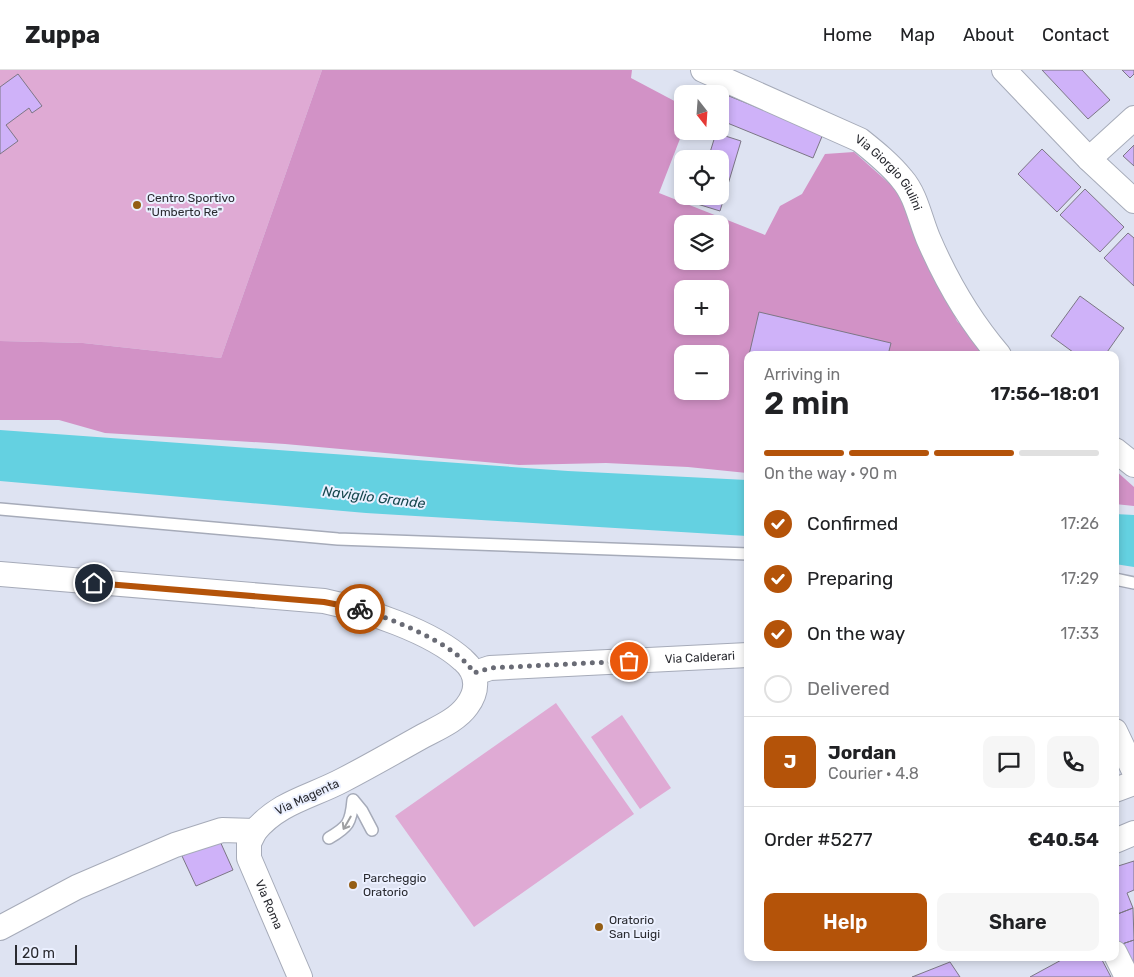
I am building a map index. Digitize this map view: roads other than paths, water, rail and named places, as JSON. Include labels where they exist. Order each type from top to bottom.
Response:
[{"type":"street","name":"Via Giorgio Giulini","points":[[703,70],[860,140],[880,155],[904,180],[919,212],[928,238],[955,293],[978,331],[996,351]]},
{"type":"street","points":[[1004,70],[1090,159],[1134,201]]},
{"type":"street","points":[[1090,159],[1134,118]]},
{"type":"street","points":[[1119,453],[1134,464]]},
{"type":"street","points":[[0,574],[324,602],[352,607],[380,616],[452,649],[469,665],[474,673]]},
{"type":"street","name":"Via Calderari","points":[[474,673],[490,668],[744,655]]},
{"type":"street","name":"Via Magenta","points":[[255,831],[267,817],[285,806],[348,791],[450,721],[467,707],[476,690],[474,673]]},
{"type":"street","points":[[1119,740],[1134,771]]},
{"type":"street","points":[[1119,789],[1134,783]]},
{"type":"street","points":[[0,928],[77,887],[175,845],[222,830],[255,831]]},
{"type":"street","name":"Via Roma","points":[[255,831],[249,843],[249,858],[300,977]]},
{"type":"street","points":[[1119,840],[1134,834]]},
{"type":"street","points":[[1119,961],[1127,977]]},
{"type":"lane","points":[[0,509],[338,539],[744,554]]},
{"type":"lane","points":[[1119,580],[1134,583]]},
{"type":"lane","points":[[348,791],[372,830]]},
{"type":"lane","points":[[329,838],[345,829],[349,822],[348,791]]},
{"type":"water","name":"Naviglio Grande","points":[[0,430],[568,471],[744,480],[744,536],[366,513],[0,481]]},
{"type":"water","points":[[1119,514],[1134,515],[1134,567],[1119,565]]},
{"type":"place","name":"Centro Sportivo \"Umberto Re\"","points":[[137,205]]},
{"type":"place","name":"Parcheggio Oratorio","points":[[353,885]]},
{"type":"place","name":"Oratorio San Luigi","points":[[599,927]]}]
